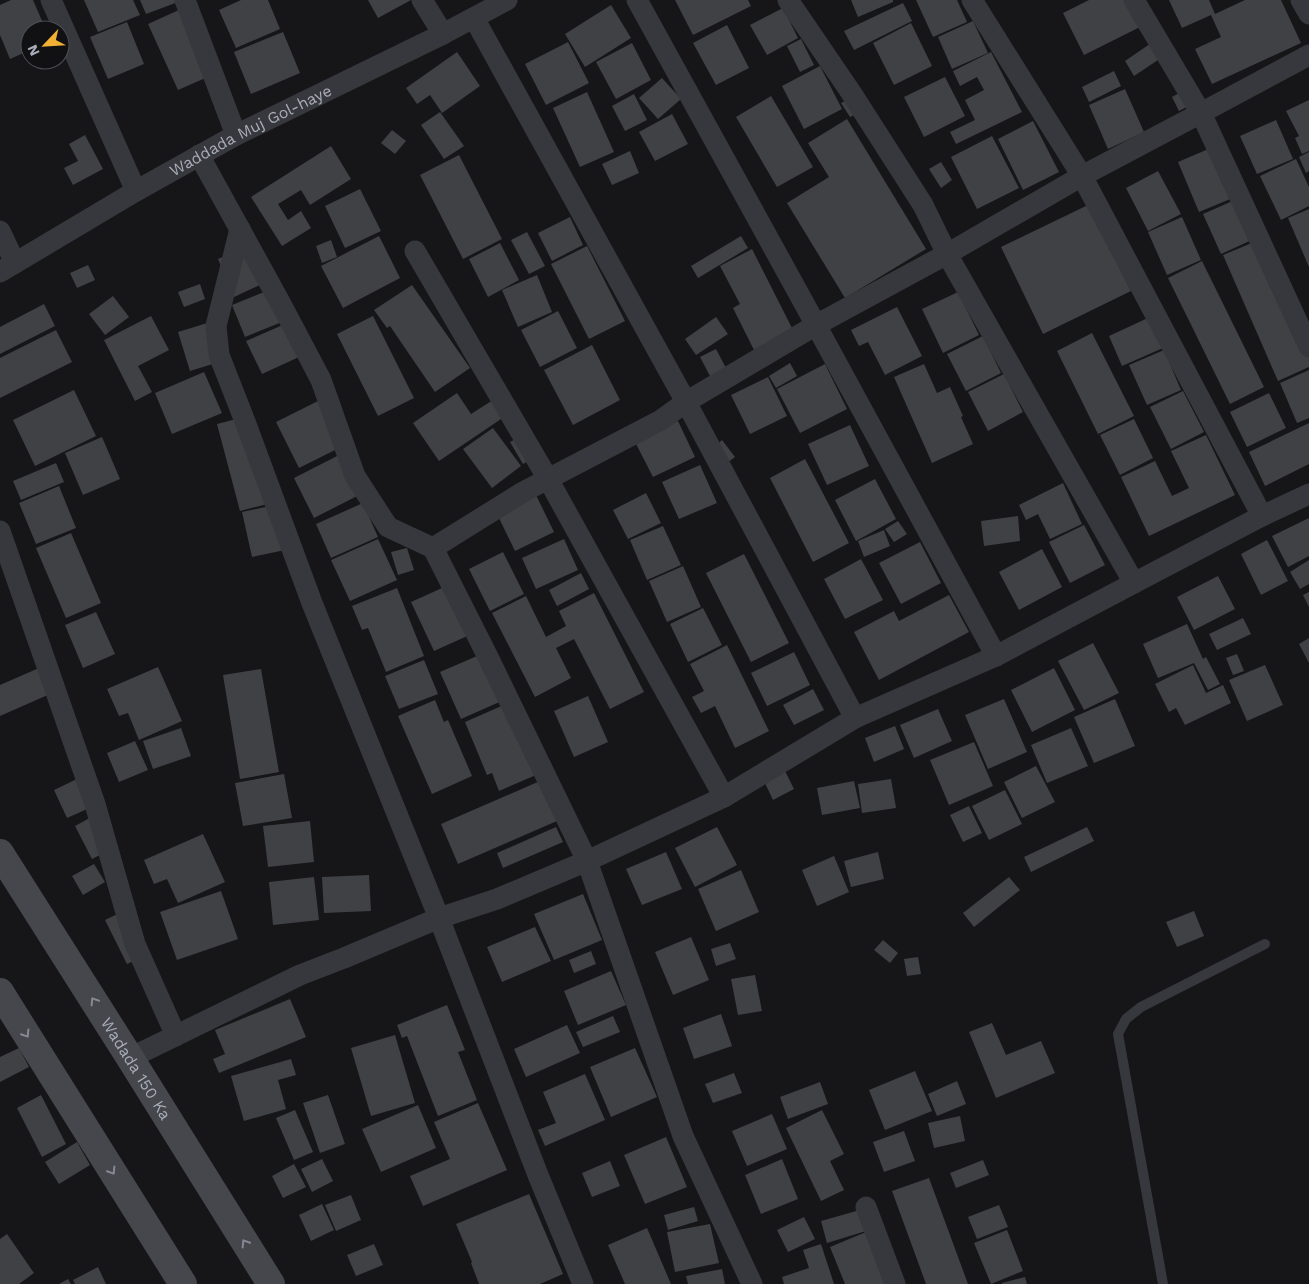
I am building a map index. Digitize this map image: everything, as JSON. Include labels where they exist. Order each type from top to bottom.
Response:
[{"type":"street","points":[[50,0],[136,191]]},
{"type":"street","points":[[184,0],[236,135]]},
{"type":"street","points":[[422,0],[443,34]]},
{"type":"street","name":"Waddada Muj Gol-haye","points":[[7,268],[136,191],[236,135],[443,34],[507,0]]},
{"type":"street","points":[[637,0],[996,656]]},
{"type":"street","points":[[788,0],[852,94],[923,206],[947,254],[1134,583]]},
{"type":"street","points":[[972,0],[1082,176],[1262,516]]},
{"type":"street","points":[[1134,0],[1201,113],[1309,347]]},
{"type":"street","points":[[1301,0],[1309,14]]},
{"type":"street","points":[[474,18],[686,402],[855,718]]},
{"type":"street","points":[[433,548],[523,492],[661,420],[686,402],[816,325],[947,254],[1082,176],[1309,54]]},
{"type":"street","points":[[199,155],[321,380],[356,476],[388,527],[433,548],[492,666],[587,861],[683,1136],[752,1284]]},
{"type":"street","points":[[240,229],[216,326],[219,355],[312,603],[439,918],[583,1284]]},
{"type":"street","points":[[0,231],[7,268]]},
{"type":"street","points":[[415,250],[548,479],[724,797]]},
{"type":"street","points":[[130,1058],[300,975],[439,918],[497,899],[587,861],[724,797],[855,718],[996,656],[1262,516],[1309,494]]},
{"type":"street","points":[[0,531],[95,804],[135,944],[176,1036]]},
{"type":"street","name":"Wadada 150 Ka","points":[[0,854],[271,1284]]},
{"type":"street","points":[[0,992],[182,1284]]},
{"type":"street","points":[[866,1207],[895,1284]]},
{"type":"lane","points":[[1163,1284],[1118,1034],[1126,1019],[1141,1007],[1265,944]]},
{"type":"building","points":[[11,0],[33,0],[42,20],[20,20],[20,54],[10,59],[0,35],[0,5]]},
{"type":"building","points":[[84,0],[133,0],[140,15],[98,32]]},
{"type":"building","points":[[140,0],[177,0],[178,2],[146,14]]},
{"type":"building","points":[[241,0],[268,0],[280,29],[236,48],[219,10]]},
{"type":"building","points":[[368,0],[411,0],[378,18]]},
{"type":"building","points":[[675,0],[748,0],[751,6],[693,35]]},
{"type":"building","points":[[851,0],[893,0],[893,2],[858,17]]},
{"type":"building","points":[[916,0],[957,0],[967,22],[933,37]]},
{"type":"building","points":[[1089,0],[1126,0],[1140,27],[1084,55],[1063,13]]},
{"type":"building","points":[[1169,0],[1209,0],[1215,14],[1245,0],[1281,0],[1301,43],[1212,84],[1195,49],[1221,37],[1211,15],[1182,28]]},
{"type":"building","points":[[903,3],[912,21],[854,50],[844,31]]},
{"type":"building","points":[[611,5],[631,38],[585,67],[565,34]]},
{"type":"building","points":[[783,8],[798,38],[767,55],[750,25]]},
{"type":"building","points":[[181,9],[210,76],[178,90],[148,24]]},
{"type":"building","points":[[973,21],[988,53],[952,69],[938,37]]},
{"type":"building","points":[[127,22],[144,64],[108,79],[90,37]]},
{"type":"building","points":[[911,23],[932,66],[894,85],[873,43]]},
{"type":"building","points":[[727,25],[749,68],[716,85],[693,43]]},
{"type":"building","points":[[283,32],[300,73],[251,94],[234,52]]},
{"type":"building","points":[[801,39],[814,65],[800,72],[787,46]]},
{"type":"building","points":[[1157,39],[1167,54],[1134,76],[1125,61]]},
{"type":"building","points":[[568,42],[589,83],[546,105],[525,64]]},
{"type":"building","points":[[632,43],[651,80],[616,99],[596,62]]},
{"type":"building","points":[[457,52],[480,86],[442,113],[430,95],[417,104],[406,88]]},
{"type":"building","points":[[991,52],[1022,112],[956,144],[950,132],[975,120],[965,100],[984,90],[977,77],[960,86],[953,71]]},
{"type":"building","points":[[820,66],[842,109],[804,129],[782,86]]},
{"type":"building","points":[[1114,71],[1121,86],[1089,102],[1082,87]]},
{"type":"building","points":[[945,77],[965,116],[924,137],[904,97]]},
{"type":"building","points":[[662,78],[681,99],[658,119],[639,98]]},
{"type":"building","points":[[1188,88],[1196,102],[1179,111],[1172,97]]},
{"type":"building","points":[[1125,89],[1144,132],[1108,149],[1089,105]]},
{"type":"building","points":[[587,92],[614,152],[580,167],[553,108]]},
{"type":"building","points":[[634,94],[647,120],[625,131],[612,106]]},
{"type":"building","points":[[771,96],[813,167],[777,187],[736,117]]},
{"type":"building","points":[[852,97],[860,112],[850,117],[841,103]]},
{"type":"building","points":[[1309,100],[1309,151],[1302,154],[1295,138],[1299,136],[1286,111]]},
{"type":"building","points":[[440,112],[464,146],[444,159],[421,125]]},
{"type":"building","points":[[672,114],[688,144],[655,161],[639,132]]},
{"type":"building","points":[[847,119],[926,249],[845,298],[787,203],[829,177],[808,143]]},
{"type":"building","points":[[1276,120],[1293,159],[1257,174],[1240,136]]},
{"type":"building","points":[[1033,121],[1059,172],[1023,190],[998,139]]},
{"type":"building","points":[[392,130],[406,141],[395,154],[381,143]]},
{"type":"building","points":[[85,135],[103,169],[73,185],[64,168],[78,161],[69,144]]},
{"type":"building","points":[[992,136],[1019,188],[977,209],[951,157]]},
{"type":"building","points":[[331,146],[351,179],[310,205],[301,190],[278,204],[288,220],[301,211],[311,228],[282,246],[251,197]]},
{"type":"building","points":[[1213,147],[1235,197],[1199,212],[1178,162]]},
{"type":"building","points":[[630,151],[639,173],[612,185],[602,164]]},
{"type":"building","points":[[1309,152],[1309,171],[1306,173],[1299,157]]},
{"type":"building","points":[[459,155],[502,239],[463,259],[420,175]]},
{"type":"building","points":[[1296,159],[1309,187],[1309,206],[1281,220],[1260,176]]},
{"type":"building","points":[[941,162],[952,180],[941,188],[929,169]]},
{"type":"building","points":[[1158,171],[1181,214],[1148,231],[1126,188]]},
{"type":"building","points":[[360,189],[381,231],[345,248],[325,206]]},
{"type":"building","points":[[1237,199],[1254,239],[1221,254],[1203,214]]},
{"type":"building","points":[[1088,205],[1131,291],[1043,334],[1001,247]]},
{"type":"building","points":[[1309,209],[1309,267],[1288,218]]},
{"type":"building","points":[[570,217],[583,245],[552,261],[538,233]]},
{"type":"building","points":[[1182,217],[1201,260],[1167,275],[1148,232]]},
{"type":"building","points":[[527,232],[545,266],[529,274],[511,240]]},
{"type":"building","points":[[379,236],[400,278],[343,308],[321,266]]},
{"type":"building","points":[[741,236],[748,248],[698,278],[691,266]]},
{"type":"building","points":[[331,240],[337,257],[322,263],[316,246]]},
{"type":"building","points":[[1259,240],[1309,357],[1309,367],[1278,381],[1223,255]]},
{"type":"building","points":[[500,243],[519,280],[488,297],[469,259]]},
{"type":"building","points":[[248,246],[264,283],[234,297],[218,259]]},
{"type":"building","points":[[587,246],[625,321],[589,339],[551,264]]},
{"type":"building","points":[[752,249],[793,330],[754,350],[733,308],[740,304],[720,266]]},
{"type":"building","points":[[1202,261],[1264,387],[1230,404],[1168,278]]},
{"type":"building","points":[[88,265],[95,280],[77,288],[70,273]]},
{"type":"building","points":[[537,275],[552,312],[518,327],[502,290]]},
{"type":"building","points":[[200,284],[205,299],[184,307],[178,292]]},
{"type":"building","points":[[412,285],[470,368],[435,392],[390,326],[387,328],[374,310]]},
{"type":"building","points":[[269,290],[282,322],[245,337],[232,305]]},
{"type":"building","points":[[958,292],[979,335],[943,353],[922,309]]},
{"type":"building","points":[[113,296],[129,317],[105,335],[89,314]]},
{"type":"building","points":[[44,304],[55,326],[0,354],[0,327]]},
{"type":"building","points":[[897,307],[922,356],[885,375],[868,342],[859,346],[851,330]]},
{"type":"building","points":[[558,311],[577,348],[540,367],[521,330]]},
{"type":"building","points":[[151,316],[169,350],[138,366],[152,392],[135,401],[104,340]]},
{"type":"building","points":[[373,316],[414,398],[378,416],[337,334]]},
{"type":"building","points":[[716,317],[728,334],[696,355],[685,339]]},
{"type":"building","points":[[1150,317],[1163,348],[1122,366],[1109,336]]},
{"type":"building","points":[[217,320],[229,359],[190,371],[178,332]]},
{"type":"building","points":[[285,324],[299,357],[262,374],[246,341]]},
{"type":"building","points":[[56,330],[72,362],[0,398],[0,358]]},
{"type":"building","points":[[1092,333],[1134,416],[1098,434],[1057,351]]},
{"type":"building","points":[[983,336],[1001,373],[966,391],[947,354]]},
{"type":"building","points":[[592,345],[620,400],[573,425],[544,370]]},
{"type":"building","points":[[716,349],[727,370],[711,378],[700,357]]},
{"type":"building","points":[[1164,350],[1181,390],[1147,405],[1129,365]]},
{"type":"building","points":[[790,363],[797,376],[776,388],[769,376]]},
{"type":"building","points":[[825,364],[847,409],[800,433],[777,389]]},
{"type":"building","points":[[924,364],[937,393],[950,387],[973,444],[932,463],[894,377]]},
{"type":"building","points":[[1309,370],[1309,418],[1297,423],[1280,383]]},
{"type":"building","points":[[204,372],[222,413],[172,434],[155,393]]},
{"type":"building","points":[[1004,374],[1023,412],[988,431],[968,392]]},
{"type":"building","points":[[768,377],[787,416],[750,434],[731,395]]},
{"type":"building","points":[[74,390],[96,436],[35,466],[13,420]]},
{"type":"building","points":[[1183,391],[1204,432],[1171,449],[1150,407]]},
{"type":"building","points":[[457,393],[471,414],[493,400],[504,417],[439,461],[413,423]]},
{"type":"building","points":[[1269,393],[1286,428],[1247,447],[1230,412]]},
{"type":"building","points":[[318,401],[341,447],[299,468],[276,422]]},
{"type":"building","points":[[248,416],[271,503],[240,511],[217,424]]},
{"type":"building","points":[[1134,419],[1153,458],[1120,475],[1100,435]]},
{"type":"building","points":[[678,421],[695,457],[653,477],[635,442]]},
{"type":"building","points":[[1309,423],[1309,464],[1265,486],[1249,452]]},
{"type":"building","points":[[850,425],[869,466],[827,485],[808,444]]},
{"type":"building","points":[[493,428],[521,466],[492,488],[463,449]]},
{"type":"building","points":[[1206,435],[1235,495],[1149,536],[1121,477],[1155,461],[1172,496],[1189,488],[1171,451]]},
{"type":"building","points":[[522,436],[535,457],[523,464],[510,442]]},
{"type":"building","points":[[102,437],[120,479],[83,495],[65,453]]},
{"type":"building","points":[[722,440],[735,457],[723,466],[710,450]]},
{"type":"building","points":[[341,454],[361,494],[314,518],[294,478]]},
{"type":"building","points":[[805,459],[849,543],[813,562],[770,478]]},
{"type":"building","points":[[56,463],[64,482],[21,500],[13,481]]},
{"type":"building","points":[[700,465],[717,503],[679,519],[662,482]]},
{"type":"building","points":[[875,479],[896,519],[856,541],[835,500]]},
{"type":"building","points":[[1063,483],[1082,524],[1050,539],[1038,514],[1026,520],[1019,505]]},
{"type":"building","points":[[59,486],[76,528],[36,544],[19,503]]},
{"type":"building","points":[[646,493],[661,523],[628,539],[613,510]]},
{"type":"building","points":[[536,495],[554,532],[515,551],[497,514]]},
{"type":"building","points":[[363,503],[378,537],[331,558],[316,524]]},
{"type":"building","points":[[280,504],[290,549],[252,557],[242,512]]},
{"type":"building","points":[[1018,516],[1020,541],[984,546],[981,521]]},
{"type":"building","points":[[1309,518],[1309,556],[1288,567],[1272,536]]},
{"type":"building","points":[[898,521],[907,534],[894,542],[885,529]]},
{"type":"building","points":[[1084,525],[1105,565],[1070,583],[1049,542]]},
{"type":"building","points":[[663,526],[681,565],[647,580],[630,540]]},
{"type":"building","points":[[884,530],[890,546],[864,557],[858,541]]},
{"type":"building","points":[[71,533],[101,603],[66,618],[36,548]]},
{"type":"building","points":[[378,539],[397,580],[350,601],[331,560]]},
{"type":"building","points":[[564,539],[578,570],[536,589],[522,558]]},
{"type":"building","points":[[1267,540],[1288,581],[1261,595],[1241,554]]},
{"type":"building","points":[[920,542],[941,583],[901,604],[879,563]]},
{"type":"building","points":[[407,548],[414,570],[398,575],[391,552]]},
{"type":"building","points":[[1042,549],[1062,587],[1019,610],[999,572]]},
{"type":"building","points":[[503,552],[524,594],[490,611],[469,569]]},
{"type":"building","points":[[744,554],[789,643],[751,662],[706,573]]},
{"type":"building","points":[[861,559],[883,600],[845,619],[824,579]]},
{"type":"building","points":[[1309,560],[1309,584],[1300,589],[1290,572]]},
{"type":"building","points":[[683,566],[701,607],[667,622],[649,581]]},
{"type":"building","points":[[581,573],[589,589],[557,606],[549,590]]},
{"type":"building","points":[[1218,576],[1235,609],[1194,630],[1177,597]]},
{"type":"building","points":[[451,584],[474,633],[434,651],[411,602]]},
{"type":"building","points":[[397,588],[424,656],[386,672],[368,628],[362,630],[352,606]]},
{"type":"building","points":[[1309,592],[1309,607],[1303,595]]},
{"type":"building","points":[[594,593],[644,692],[610,709],[574,639],[556,648],[571,678],[535,697],[492,613],[526,596],[546,637],[566,626],[559,611]]},
{"type":"building","points":[[949,595],[969,632],[879,680],[854,632],[894,611],[899,621]]},
{"type":"building","points":[[703,608],[722,645],[688,662],[670,624]]},
{"type":"building","points":[[96,612],[115,654],[83,668],[65,625]]},
{"type":"building","points":[[1243,618],[1251,634],[1217,650],[1209,634]]},
{"type":"building","points":[[1187,624],[1203,659],[1206,657],[1220,684],[1208,690],[1194,663],[1158,678],[1143,644]]},
{"type":"building","points":[[1309,638],[1309,663],[1299,644]]},
{"type":"building","points":[[1093,643],[1119,693],[1084,710],[1058,661]]},
{"type":"building","points":[[727,645],[769,731],[735,748],[715,706],[701,713],[692,697],[704,691],[690,664]]},
{"type":"building","points":[[794,652],[810,685],[767,706],[751,673]]},
{"type":"building","points":[[484,653],[504,700],[461,719],[440,672]]},
{"type":"building","points":[[1237,654],[1244,671],[1233,675],[1226,658]]},
{"type":"building","points":[[424,660],[438,694],[399,709],[385,676]]},
{"type":"building","points":[[1193,665],[1206,693],[1223,685],[1231,703],[1185,725],[1176,708],[1169,712],[1155,684]]},
{"type":"building","points":[[1265,665],[1283,705],[1247,721],[1229,680]]},
{"type":"building","points":[[158,667],[182,721],[139,740],[128,713],[119,716],[107,689]]},
{"type":"building","points":[[39,668],[50,694],[0,716],[0,685]]},
{"type":"building","points":[[1054,668],[1075,710],[1032,732],[1011,690]]},
{"type":"building","points":[[261,669],[279,772],[240,779],[223,675]]},
{"type":"building","points":[[813,689],[824,710],[794,725],[783,705]]},
{"type":"building","points":[[588,696],[608,742],[574,757],[554,711]]},
{"type":"building","points":[[1004,699],[1027,752],[988,769],[965,715]]},
{"type":"building","points":[[1115,699],[1135,746],[1094,763],[1074,717]]},
{"type":"building","points":[[435,700],[444,722],[448,720],[472,776],[432,794],[398,716]]},
{"type":"building","points":[[506,704],[536,775],[499,791],[492,773],[487,775],[465,722]]},
{"type":"building","points":[[938,709],[952,741],[914,758],[900,725]]},
{"type":"building","points":[[895,726],[904,749],[874,762],[865,738]]},
{"type":"building","points":[[181,728],[191,756],[153,769],[143,741]]},
{"type":"building","points":[[1071,728],[1088,766],[1047,783],[1031,745]]},
{"type":"building","points":[[135,741],[148,770],[119,782],[107,753]]},
{"type":"building","points":[[974,742],[993,786],[949,805],[930,760]]},
{"type":"building","points":[[1036,766],[1055,802],[1022,818],[1004,782]]},
{"type":"building","points":[[785,771],[794,789],[773,800],[764,781]]},
{"type":"building","points":[[284,774],[292,818],[243,826],[235,783]]},
{"type":"building","points":[[81,777],[94,806],[67,818],[54,790]]},
{"type":"building","points":[[891,779],[896,808],[862,813],[858,784]]},
{"type":"building","points":[[540,781],[557,821],[458,864],[441,824]]},
{"type":"building","points":[[854,781],[860,808],[822,815],[817,788]]},
{"type":"building","points":[[1005,790],[1022,824],[989,840],[972,806]]},
{"type":"building","points":[[969,806],[982,833],[963,842],[950,815]]},
{"type":"building","points":[[97,814],[114,848],[92,859],[75,826]]},
{"type":"building","points":[[310,821],[314,862],[268,867],[263,826]]},
{"type":"building","points":[[556,827],[563,842],[503,868],[497,853]]},
{"type":"building","points":[[717,827],[737,865],[695,887],[675,848]]},
{"type":"building","points":[[1087,827],[1094,841],[1031,872],[1024,857]]},
{"type":"building","points":[[203,834],[225,882],[178,903],[167,879],[154,884],[144,860]]},
{"type":"building","points":[[666,852],[682,889],[642,905],[626,869]]},
{"type":"building","points":[[878,852],[884,879],[851,887],[844,861]]},
{"type":"building","points":[[834,856],[849,892],[817,906],[802,870]]},
{"type":"building","points":[[94,864],[105,882],[83,895],[72,876]]},
{"type":"building","points":[[741,870],[759,912],[716,931],[698,889]]},
{"type":"building","points":[[369,875],[371,911],[324,913],[322,877]]},
{"type":"building","points":[[314,877],[319,920],[273,925],[269,882]]},
{"type":"building","points":[[1009,877],[1020,890],[974,927],[963,913]]},
{"type":"building","points":[[221,891],[238,939],[177,960],[160,912]]},
{"type":"building","points":[[583,894],[602,940],[554,960],[534,914]]},
{"type":"building","points":[[1194,911],[1204,936],[1177,947],[1166,922]]},
{"type":"building","points":[[122,912],[143,957],[127,964],[105,920]]},
{"type":"building","points":[[535,927],[551,961],[502,982],[487,947]]},
{"type":"building","points":[[691,937],[709,980],[673,995],[655,952]]},
{"type":"building","points":[[883,940],[898,953],[890,963],[874,950]]},
{"type":"building","points":[[730,943],[736,959],[716,966],[711,949]]},
{"type":"building","points":[[591,951],[596,964],[574,973],[569,960]]},
{"type":"building","points":[[918,957],[921,974],[907,976],[904,959]]},
{"type":"building","points":[[611,971],[626,1005],[578,1025],[564,991]]},
{"type":"building","points":[[755,975],[762,1011],[738,1015],[731,979]]},
{"type":"building","points":[[290,999],[306,1037],[219,1073],[213,1059],[225,1054],[215,1030]]},
{"type":"building","points":[[447,1005],[465,1050],[458,1052],[477,1100],[438,1116],[407,1036],[402,1038],[397,1025]]},
{"type":"building","points":[[721,1014],[732,1046],[694,1059],[683,1028]]},
{"type":"building","points":[[613,1016],[620,1032],[583,1047],[576,1032]]},
{"type":"building","points":[[992,1023],[1006,1055],[1041,1041],[1055,1073],[996,1098],[969,1032]]},
{"type":"building","points":[[567,1025],[580,1053],[526,1077],[514,1049]]},
{"type":"building","points":[[395,1035],[415,1103],[371,1116],[351,1048]]},
{"type":"building","points":[[19,1048],[29,1067],[0,1082],[0,1057]]},
{"type":"building","points":[[635,1048],[657,1097],[611,1117],[590,1067]]},
{"type":"building","points":[[291,1059],[296,1075],[278,1080],[286,1109],[244,1121],[231,1076]]},
{"type":"building","points":[[915,1071],[932,1111],[885,1130],[869,1090]]},
{"type":"building","points":[[734,1073],[742,1093],[713,1103],[705,1084]]},
{"type":"building","points":[[585,1074],[605,1120],[545,1146],[538,1130],[556,1123],[543,1092]]},
{"type":"building","points":[[957,1081],[966,1104],[937,1116],[928,1094]]},
{"type":"building","points":[[820,1082],[828,1104],[788,1119],[780,1097]]},
{"type":"building","points":[[41,1095],[66,1144],[42,1157],[17,1108]]},
{"type":"building","points":[[328,1095],[345,1144],[320,1153],[303,1103]]},
{"type":"building","points":[[478,1103],[507,1170],[423,1206],[410,1176],[450,1159],[434,1122]]},
{"type":"building","points":[[418,1105],[436,1148],[381,1172],[362,1129]]},
{"type":"building","points":[[295,1110],[313,1152],[294,1160],[276,1118]]},
{"type":"building","points":[[822,1110],[844,1154],[830,1161],[844,1190],[821,1201],[786,1128]]},
{"type":"building","points":[[772,1114],[787,1149],[747,1166],[732,1131]]},
{"type":"building","points":[[960,1116],[965,1141],[934,1148],[928,1123]]},
{"type":"building","points":[[904,1131],[915,1161],[884,1172],[873,1142]]},
{"type":"building","points":[[666,1137],[687,1187],[645,1204],[624,1155]]},
{"type":"building","points":[[77,1142],[90,1165],[59,1184],[45,1162]]},
{"type":"building","points":[[322,1159],[333,1181],[312,1192],[301,1169]]},
{"type":"building","points":[[782,1159],[798,1199],[761,1214],[745,1175]]},
{"type":"building","points":[[983,1160],[989,1175],[956,1188],[950,1173]]},
{"type":"building","points":[[610,1161],[620,1186],[592,1197],[582,1173]]},
{"type":"building","points":[[294,1164],[306,1187],[283,1198],[272,1176]]},
{"type":"building","points":[[929,1178],[968,1284],[926,1284],[892,1191]]},
{"type":"building","points":[[529,1194],[563,1274],[540,1284],[479,1284],[456,1224]]},
{"type":"building","points":[[351,1195],[361,1220],[336,1231],[325,1205]]},
{"type":"building","points":[[322,1204],[334,1230],[311,1241],[299,1215]]},
{"type":"building","points":[[999,1205],[1008,1227],[977,1239],[968,1217]]},
{"type":"building","points":[[694,1207],[698,1221],[668,1230],[664,1215]]},
{"type":"building","points":[[860,1210],[866,1231],[827,1243],[821,1221]]},
{"type":"building","points":[[804,1217],[815,1239],[788,1252],[777,1230]]},
{"type":"building","points":[[710,1224],[719,1263],[675,1272],[667,1232]]},
{"type":"building","points":[[647,1228],[671,1284],[625,1284],[608,1245]]},
{"type":"building","points":[[1007,1230],[1023,1271],[991,1284],[974,1243]]},
{"type":"building","points":[[866,1232],[888,1284],[845,1284],[830,1247]]},
{"type":"building","points":[[7,1234],[34,1273],[19,1284],[0,1284],[0,1239]]},
{"type":"building","points":[[374,1244],[383,1265],[356,1276],[347,1255]]},
{"type":"building","points":[[821,1244],[834,1284],[784,1284],[782,1277],[809,1268],[803,1250]]},
{"type":"building","points":[[98,1267],[106,1284],[75,1284],[73,1280]]},
{"type":"building","points":[[722,1269],[725,1284],[688,1284],[686,1276]]},
{"type":"building","points":[[1025,1277],[1027,1284],[1002,1284],[1002,1283]]},
{"type":"building","points":[[68,1279],[71,1284],[59,1284]]}]
